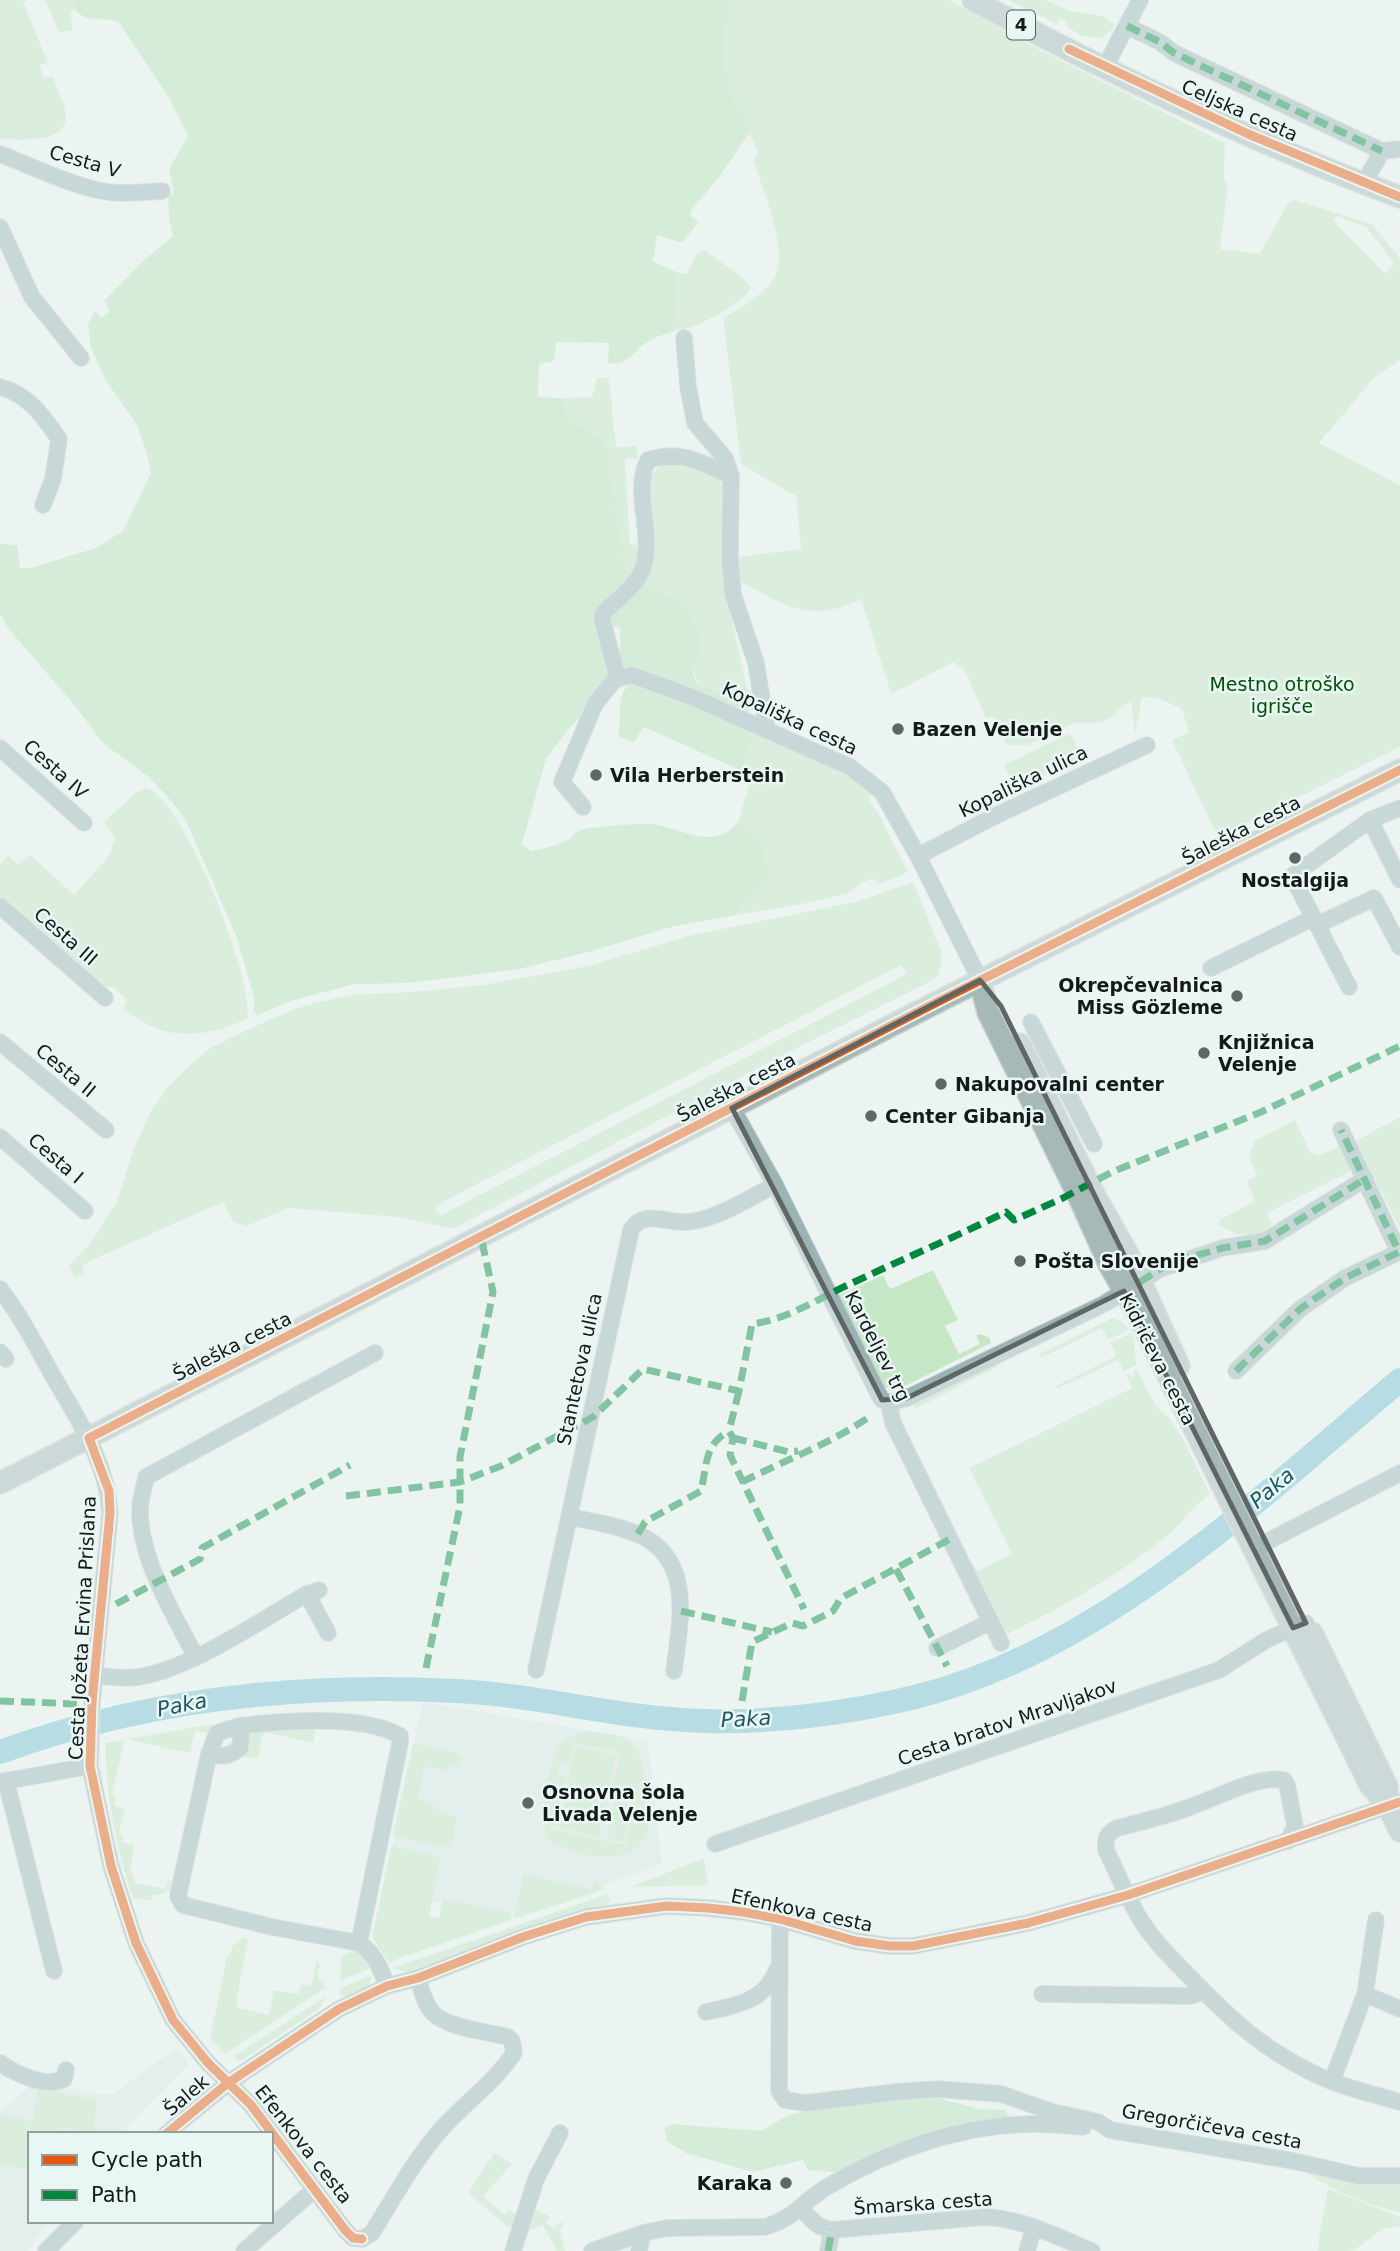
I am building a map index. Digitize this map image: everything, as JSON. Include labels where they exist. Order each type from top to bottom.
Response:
[{"type":"main road","name":"Celjska cesta","points":[[973,0],[1105,67],[1248,134],[1400,197]]},
{"type":"main road","name":"Šaleška cesta","points":[[0,1483],[980,980],[1400,770]]},
{"type":"main road","name":"Kidričeva cesta","points":[[980,980],[988,1012],[1132,1287],[1235,1495],[1299,1625],[1370,1785],[1394,1804],[1400,1831]]},
{"type":"street","points":[[1105,67],[1140,0]]},
{"type":"street","points":[[1127,26],[1160,42],[1174,53],[1382,151],[1400,149]]},
{"type":"street","points":[[1364,183],[1382,151]]},
{"type":"street","name":"Cesta V","points":[[0,154],[61,179],[102,191],[162,191]]},
{"type":"street","points":[[0,227],[32,297],[80,358]]},
{"type":"street","points":[[684,338],[688,386],[695,423],[725,458],[731,476],[730,559],[733,594],[756,663],[767,730]]},
{"type":"street","points":[[0,387],[10,389],[38,409],[59,439],[53,479],[43,505]]},
{"type":"street","points":[[583,807],[562,782],[595,704],[615,679],[618,679],[602,619],[603,612],[638,577],[646,556],[642,481],[648,460],[666,454],[687,456],[731,476]]},
{"type":"street","name":"Kopališka cesta","points":[[618,679],[632,675],[692,697],[850,767],[882,792],[918,856],[980,980]]},
{"type":"street","name":"Kopališka ulica","points":[[918,856],[995,816],[1147,745]]},
{"type":"street","name":"Cesta IV","points":[[0,748],[85,823]]},
{"type":"street","points":[[1349,987],[1292,876],[1370,820],[1400,808]]},
{"type":"street","points":[[1370,820],[1400,880]]},
{"type":"street","points":[[1211,968],[1374,898],[1400,947]]},
{"type":"street","name":"Cesta III","points":[[0,906],[105,998]]},
{"type":"street","points":[[1031,1022],[1094,1144]]},
{"type":"street","name":"Cesta II","points":[[0,1042],[106,1130]]},
{"type":"street","name":"Kardeljev trg","points":[[732,1108],[808,1237],[878,1393],[889,1404],[893,1423],[1001,1643]]},
{"type":"street","points":[[1237,1371],[1300,1309],[1345,1278],[1399,1252],[1341,1130]]},
{"type":"street","name":"Cesta I","points":[[0,1137],[85,1210]]},
{"type":"street","points":[[889,1404],[907,1398],[1104,1304],[1160,1269],[1222,1248],[1265,1241],[1365,1179]]},
{"type":"street","name":"Stantetova ulica","points":[[536,1670],[628,1239],[635,1224],[649,1218],[695,1221],[775,1185]]},
{"type":"street","name":"Cesta Jožeta Ervina Prislana","points":[[0,1289],[29,1333],[89,1438],[109,1491],[110,1513],[92,1707],[90,1766],[111,1866],[135,1943],[173,2020],[228,2083]]},
{"type":"street","points":[[196,1657],[143,1541],[139,1508],[146,1477],[374,1353]]},
{"type":"street","points":[[1260,1546],[1400,1473]]},
{"type":"street","points":[[569,1517],[638,1534],[653,1544],[668,1560],[680,1586],[681,1611],[674,1671]]},
{"type":"street","points":[[95,1675],[136,1677],[166,1670],[196,1657],[313,1592],[328,1633]]},
{"type":"street","points":[[937,1648],[990,1622]]},
{"type":"street","name":"Cesta bratov Mravljakov","points":[[715,1844],[1219,1670],[1268,1639],[1299,1625]]},
{"type":"street","points":[[359,1943],[400,1736],[360,1724],[315,1720],[216,1733],[178,1896],[183,1905],[272,1927],[359,1943],[368,1948],[381,1969],[387,1986]]},
{"type":"street","points":[[54,1971],[3,1782],[90,1766]]},
{"type":"street","points":[[1288,1841],[1296,1826],[1287,1786],[1284,1780],[1275,1778],[1188,1808],[1117,1828],[1108,1833],[1105,1840],[1107,1850],[1143,1924],[1168,1955],[1240,2027],[1268,2048],[1309,2072],[1400,2102]]},
{"type":"street","name":"Efenkova cesta","points":[[270,2132],[250,2105],[228,2083],[339,2008],[387,1986],[418,1978],[523,1937],[586,1917],[667,1906],[694,1907],[780,1919],[855,1941],[913,1946],[1028,1923],[1128,1895],[1394,1804]]},
{"type":"street","name":"Gregorčičeva cesta","points":[[780,1919],[779,2091],[785,2100],[806,2103],[938,2089],[1001,2094],[1053,2112],[1098,2122],[1110,2130],[1294,2161],[1359,2176],[1400,2176]]},
{"type":"street","points":[[1332,2081],[1365,1994],[1376,1920]]},
{"type":"street","points":[[706,2012],[746,2002],[759,1995],[770,1984],[779,1964]]},
{"type":"street","points":[[361,2245],[372,2233],[421,2155],[514,2053],[514,2047],[508,2037],[458,2025],[432,2013],[418,1978]]},
{"type":"street","points":[[1042,1994],[1190,1996],[1204,1992]]},
{"type":"street","points":[[1365,1994],[1400,2009]]},
{"type":"street","points":[[0,2063],[13,2072],[35,2080],[57,2082],[64,2079],[66,2070]]},
{"type":"street","name":"Šalek","points":[[168,2132],[228,2083]]},
{"type":"street","name":"Šmarska cesta","points":[[592,2251],[643,2233],[690,2227],[765,2227],[778,2224],[824,2188],[858,2170],[910,2147],[967,2130],[1039,2124],[1110,2130]]},
{"type":"street","points":[[513,2251],[536,2179],[560,2133]]},
{"type":"street","name":"Efenkova cesta","points":[[273,2136],[345,2230],[361,2245]]},
{"type":"street","points":[[244,2251],[314,2190]]},
{"type":"street","name":"Šmarska cesta","points":[[801,2208],[814,2223],[823,2229],[832,2230],[985,2217],[1004,2218],[1093,2251]]},
{"type":"street","points":[[46,2251],[74,2223]]},
{"type":"street","points":[[1027,2251],[1034,2227]]},
{"type":"street","points":[[828,2251],[832,2230]]},
{"type":"street","points":[[639,2251],[643,2233]]},
{"type":"highlighted area","points":[[980,980],[1001,1006],[1306,1623],[1293,1628],[1124,1291],[907,1398],[882,1400],[732,1108]]},
{"type":"shaded area","name":"Osnovna šola Livada Velenje","points":[[423,1702],[648,1741],[662,1864],[511,1918],[383,1891]]},
{"type":"shaded area","points":[[176,2048],[189,2064],[123,2132],[28,2132],[28,2223],[47,2223],[27,2251],[0,2251],[0,2109],[32,2085],[112,2095]]},
{"type":"green space","points":[[0,0],[28,0],[23,2],[48,63],[40,64],[43,77],[53,77],[66,115],[65,125],[51,136],[0,139]]},
{"type":"green space","points":[[45,0],[71,0],[75,10],[70,11],[73,31],[59,32]]},
{"type":"green space","points":[[71,0],[726,0],[725,71],[729,90],[750,132],[717,180],[691,210],[690,215],[698,222],[682,243],[657,235],[653,261],[678,273],[673,302],[674,331],[647,342],[620,363],[608,363],[609,343],[556,342],[554,361],[539,364],[538,397],[561,398],[568,416],[605,444],[625,567],[633,575],[601,612],[609,674],[585,712],[546,759],[522,844],[531,851],[568,840],[581,830],[638,824],[663,826],[697,836],[719,836],[738,822],[764,846],[764,859],[769,867],[767,877],[760,882],[736,915],[671,927],[519,969],[409,983],[355,984],[290,1001],[258,1015],[254,1013],[254,998],[237,938],[187,823],[150,778],[104,744],[8,628],[0,613],[0,544],[17,545],[20,568],[30,568],[96,548],[123,531],[151,473],[137,425],[105,379],[91,348],[88,324],[95,311],[102,318],[110,311],[104,301],[142,262],[173,236],[168,196],[174,194],[169,169],[188,136],[168,96],[118,21],[85,17]]},
{"type":"green space","name":"Mestno otroško igrišče","points":[[726,0],[949,0],[1034,47],[1225,143],[1224,179],[1228,185],[1220,249],[1259,254],[1287,205],[1294,200],[1372,224],[1400,258],[1400,360],[1374,378],[1319,443],[1400,485],[1400,747],[1225,834],[1215,832],[1172,740],[1189,732],[1182,709],[1157,698],[1142,697],[1135,734],[1131,702],[1100,723],[1073,723],[1028,745],[1006,745],[999,725],[993,717],[986,718],[965,671],[954,662],[891,694],[861,599],[843,607],[811,611],[782,604],[737,579],[736,557],[801,549],[796,496],[741,464],[723,318],[768,286],[776,274],[779,262],[772,216],[753,159],[758,152],[729,90],[725,71]],"holes":[[[1337,216],[1366,227],[1394,263],[1385,274],[1334,221]]]},
{"type":"green space","points":[[1008,0],[1046,0],[1070,11],[1103,16],[1114,24],[1113,29],[1101,38],[1081,36],[1065,25],[1067,21],[1059,18],[1057,24]]},
{"type":"green space","points":[[704,250],[742,277],[751,288],[737,302],[716,316],[674,331],[672,309],[678,273],[687,274],[696,254]]},
{"type":"green space","points":[[597,378],[609,378],[616,447],[637,446],[638,459],[625,459],[630,544],[642,545],[633,575],[625,567],[605,444],[573,422],[561,398],[592,397]]},
{"type":"green space","points":[[676,460],[721,479],[725,520],[726,592],[747,689],[757,693],[755,708],[742,715],[723,688],[710,690],[700,687],[691,667],[699,647],[642,583],[647,485],[658,468]]},
{"type":"green space","points":[[642,583],[655,595],[664,593],[683,609],[693,623],[698,639],[698,653],[692,669],[695,679],[700,687],[733,693],[742,715],[649,673],[620,666],[620,628],[610,626],[606,616]]},
{"type":"green space","points":[[633,682],[753,729],[742,771],[644,727],[633,743],[618,736],[621,699],[623,692]]},
{"type":"green space","points":[[753,729],[839,768],[873,794],[868,798],[908,872],[879,884],[874,879],[868,880],[849,892],[832,898],[736,915],[760,882],[767,877],[761,845],[738,822],[752,776],[742,771]]},
{"type":"green space","points":[[1070,733],[1082,757],[1015,789],[1004,765]]},
{"type":"green space","points":[[145,788],[160,797],[177,820],[213,891],[240,968],[247,999],[247,1019],[216,1030],[194,1034],[172,1033],[146,1023],[123,1008],[127,1000],[113,987],[99,988],[0,896],[0,864],[8,855],[18,865],[31,855],[74,895],[109,856],[115,838],[104,822],[135,793]]},
{"type":"green space","points":[[913,882],[940,948],[942,960],[938,976],[453,1229],[398,1217],[288,1208],[247,1226],[233,1222],[223,1202],[88,1262],[82,1266],[85,1273],[75,1279],[69,1266],[91,1242],[117,1201],[134,1148],[152,1109],[167,1088],[196,1059],[212,1047],[240,1033],[294,1009],[349,995],[483,985],[588,966],[692,935],[859,901]],"holes":[[[901,965],[907,974],[441,1215],[435,1209],[445,1201]]]},
{"type":"green space","points":[[1400,1117],[1400,1229],[1355,1141]]},
{"type":"green space","points":[[1295,1120],[1311,1153],[1319,1156],[1339,1146],[1351,1171],[1267,1213],[1272,1224],[1265,1235],[1236,1234],[1218,1224],[1221,1219],[1255,1201],[1247,1181],[1257,1175],[1249,1156],[1255,1141]]},
{"type":"green space","points":[[933,1270],[958,1320],[945,1326],[959,1354],[980,1344],[976,1335],[990,1338],[991,1343],[897,1390],[882,1387],[838,1296],[883,1275],[890,1289]]},
{"type":"green space","points":[[1113,1318],[1125,1323],[1129,1330],[1108,1340],[1102,1328],[1041,1358],[1039,1354]]},
{"type":"green space","points":[[1131,1333],[1136,1365],[1124,1372],[1118,1360],[1057,1389],[1056,1386],[1116,1356],[1110,1343]]},
{"type":"green space","points":[[992,1365],[999,1366],[915,1409],[912,1402]]},
{"type":"green space","points":[[1137,1370],[1156,1406],[1181,1435],[1210,1494],[1169,1534],[1125,1567],[1067,1603],[1005,1635],[970,1563],[973,1563],[977,1571],[1012,1554],[969,1468],[1132,1388],[1126,1375],[1132,1377],[1135,1375],[1133,1371]]},
{"type":"green space","points":[[213,1724],[210,1733],[195,1731],[190,1753],[126,1739]]},
{"type":"green space","points":[[316,1725],[313,1743],[264,1732],[257,1759],[240,1756],[247,1732]]},
{"type":"green space","points":[[588,1731],[626,1739],[640,1755],[649,1822],[646,1835],[638,1846],[627,1853],[598,1857],[568,1850],[545,1837],[547,1790],[556,1754],[566,1740]],"holes":[[[574,1743],[620,1752],[611,1797],[634,1802],[626,1845],[550,1829],[549,1824],[555,1826],[566,1776],[558,1774],[561,1762],[569,1763]]]},
{"type":"green space","points":[[125,1740],[112,1795],[115,1796],[115,1806],[125,1808],[119,1832],[124,1837],[122,1842],[134,1845],[130,1871],[134,1876],[133,1882],[166,1889],[167,1882],[171,1880],[174,1883],[172,1889],[152,1896],[151,1901],[133,1898],[117,1841],[110,1802],[105,1743]]},
{"type":"green space","points":[[413,1743],[457,1753],[461,1758],[460,1767],[448,1765],[447,1771],[424,1767],[418,1799],[434,1803],[433,1807],[439,1808],[438,1813],[457,1817],[451,1848],[393,1836]]},
{"type":"green space","points":[[575,1746],[616,1755],[599,1837],[559,1828]]},
{"type":"green space","points":[[614,1801],[632,1804],[624,1842],[606,1838]]},
{"type":"green space","points":[[391,1846],[441,1857],[429,1916],[439,1918],[443,1899],[512,1913],[510,1920],[389,1962],[372,1937]]},
{"type":"green space","points":[[704,1858],[708,1885],[630,1887]]},
{"type":"green space","points":[[523,1874],[592,1889],[595,1879],[605,1889],[514,1919]]},
{"type":"green space","points":[[608,1894],[610,1901],[606,1906],[406,1975],[405,1972],[393,1968]]},
{"type":"green space","points":[[242,1938],[248,1939],[237,1998],[238,2008],[269,2015],[274,1990],[298,1994],[301,1984],[312,1985],[316,1959],[322,1966],[318,1969],[319,1980],[323,1981],[325,1988],[225,2054],[210,2039],[227,1956],[230,1956],[233,1945]]},
{"type":"green space","points":[[355,1950],[363,1954],[371,1968],[340,1981],[341,1957]]},
{"type":"green space","points":[[372,1975],[369,1985],[346,1997],[340,1995],[340,1988]]},
{"type":"green space","points":[[326,1996],[320,2008],[242,2060],[236,2060],[235,2056]]},
{"type":"green space","points":[[39,2088],[98,2100],[92,2132],[62,2127],[61,2132],[28,2132],[28,2170],[0,2164],[0,2115],[32,2121]]},
{"type":"green space","points":[[938,2098],[980,2109],[1006,2110],[1008,2118],[841,2173],[808,2170],[803,2160],[753,2172],[686,2153],[667,2141],[664,2128],[672,2124],[761,2131],[788,2115],[838,2104]]},
{"type":"green space","points":[[494,2153],[512,2164],[483,2197],[505,2215],[509,2210],[518,2217],[515,2227],[508,2228],[469,2193]]},
{"type":"green space","points":[[1296,2165],[1400,2180],[1400,2212],[1345,2194]]},
{"type":"green space","points":[[1328,2189],[1400,2217],[1400,2226],[1383,2229],[1349,2251],[1318,2251]]},
{"type":"green space","points":[[533,2207],[550,2217],[546,2223],[554,2228],[565,2222],[560,2230],[565,2251],[557,2251],[543,2225],[528,2231],[526,2226]]},
{"type":"waterway","name":"Paka","points":[[0,1752],[55,1734],[167,1707],[282,1693],[398,1689],[487,1693],[642,1716],[704,1721],[811,1716],[915,1697],[983,1675],[1049,1645],[1112,1608],[1233,1521],[1400,1380]]},
{"type":"marked path","points":[[1127,26],[1160,42],[1174,53],[1382,151]]},
{"type":"marked path","points":[[346,1496],[460,1482],[501,1466],[593,1417],[643,1369],[739,1391],[752,1324],[791,1313],[1006,1212],[1014,1220],[1112,1172],[1261,1112],[1400,1046]]},
{"type":"marked path","points":[[1236,1371],[1300,1309],[1345,1278],[1399,1252],[1341,1130]]},
{"type":"marked path","points":[[1140,1282],[1181,1260],[1222,1248],[1265,1241],[1365,1179]]},
{"type":"marked path","points":[[426,1668],[460,1506],[460,1457],[493,1292],[481,1237]]},
{"type":"marked path","points":[[739,1391],[729,1431],[733,1438],[730,1455],[804,1609]]},
{"type":"marked path","points":[[742,1482],[823,1444],[869,1417]]},
{"type":"marked path","points":[[638,1534],[645,1522],[701,1491],[711,1449],[715,1442],[729,1431]]},
{"type":"marked path","points":[[733,1438],[789,1452],[798,1451]]},
{"type":"marked path","points":[[116,1604],[200,1559],[202,1548],[350,1465]]},
{"type":"marked path","points":[[742,1701],[752,1642],[792,1623],[803,1626],[833,1611],[841,1598],[950,1539]]},
{"type":"marked path","points":[[896,1569],[947,1666]]},
{"type":"marked path","points":[[681,1611],[772,1632]]},
{"type":"marked path","points":[[0,1701],[79,1704]]},
{"type":"marked path","points":[[828,2251],[832,2230]]},
{"type":"cycle path","points":[[1069,49],[1248,134],[1400,197]]},
{"type":"cycle path","points":[[271,2132],[251,2105],[208,2063],[173,2020],[136,1943],[111,1866],[90,1766],[92,1702],[110,1513],[109,1491],[89,1438],[945,998],[1400,770]]},
{"type":"cycle path","points":[[168,2132],[228,2083],[339,2009],[387,1986],[418,1978],[523,1937],[586,1917],[667,1906],[708,1908],[780,1919],[855,1941],[913,1946],[1028,1923],[1128,1895],[1400,1802]]},
{"type":"cycle path","points":[[273,2134],[345,2230],[353,2238],[362,2239]]},
{"type":"place","name":"Bazen Velenje","points":[[898,729]]},
{"type":"place","name":"Vila Herberstein","points":[[596,775]]},
{"type":"place","name":"Nostalgija","points":[[1295,858]]},
{"type":"place","name":"Okrepčevalnica Miss Gözleme","points":[[1237,996]]},
{"type":"place","name":"Knjižnica Velenje","points":[[1204,1053]]},
{"type":"place","name":"Nakupovalni center","points":[[941,1084]]},
{"type":"place","name":"Center Gibanja","points":[[871,1116]]},
{"type":"place","name":"Pošta Slovenije","points":[[1020,1261]]},
{"type":"place","name":"Osnovna šola Livada Velenje","points":[[528,1803]]},
{"type":"place","name":"Karaka","points":[[786,2183]]}]
